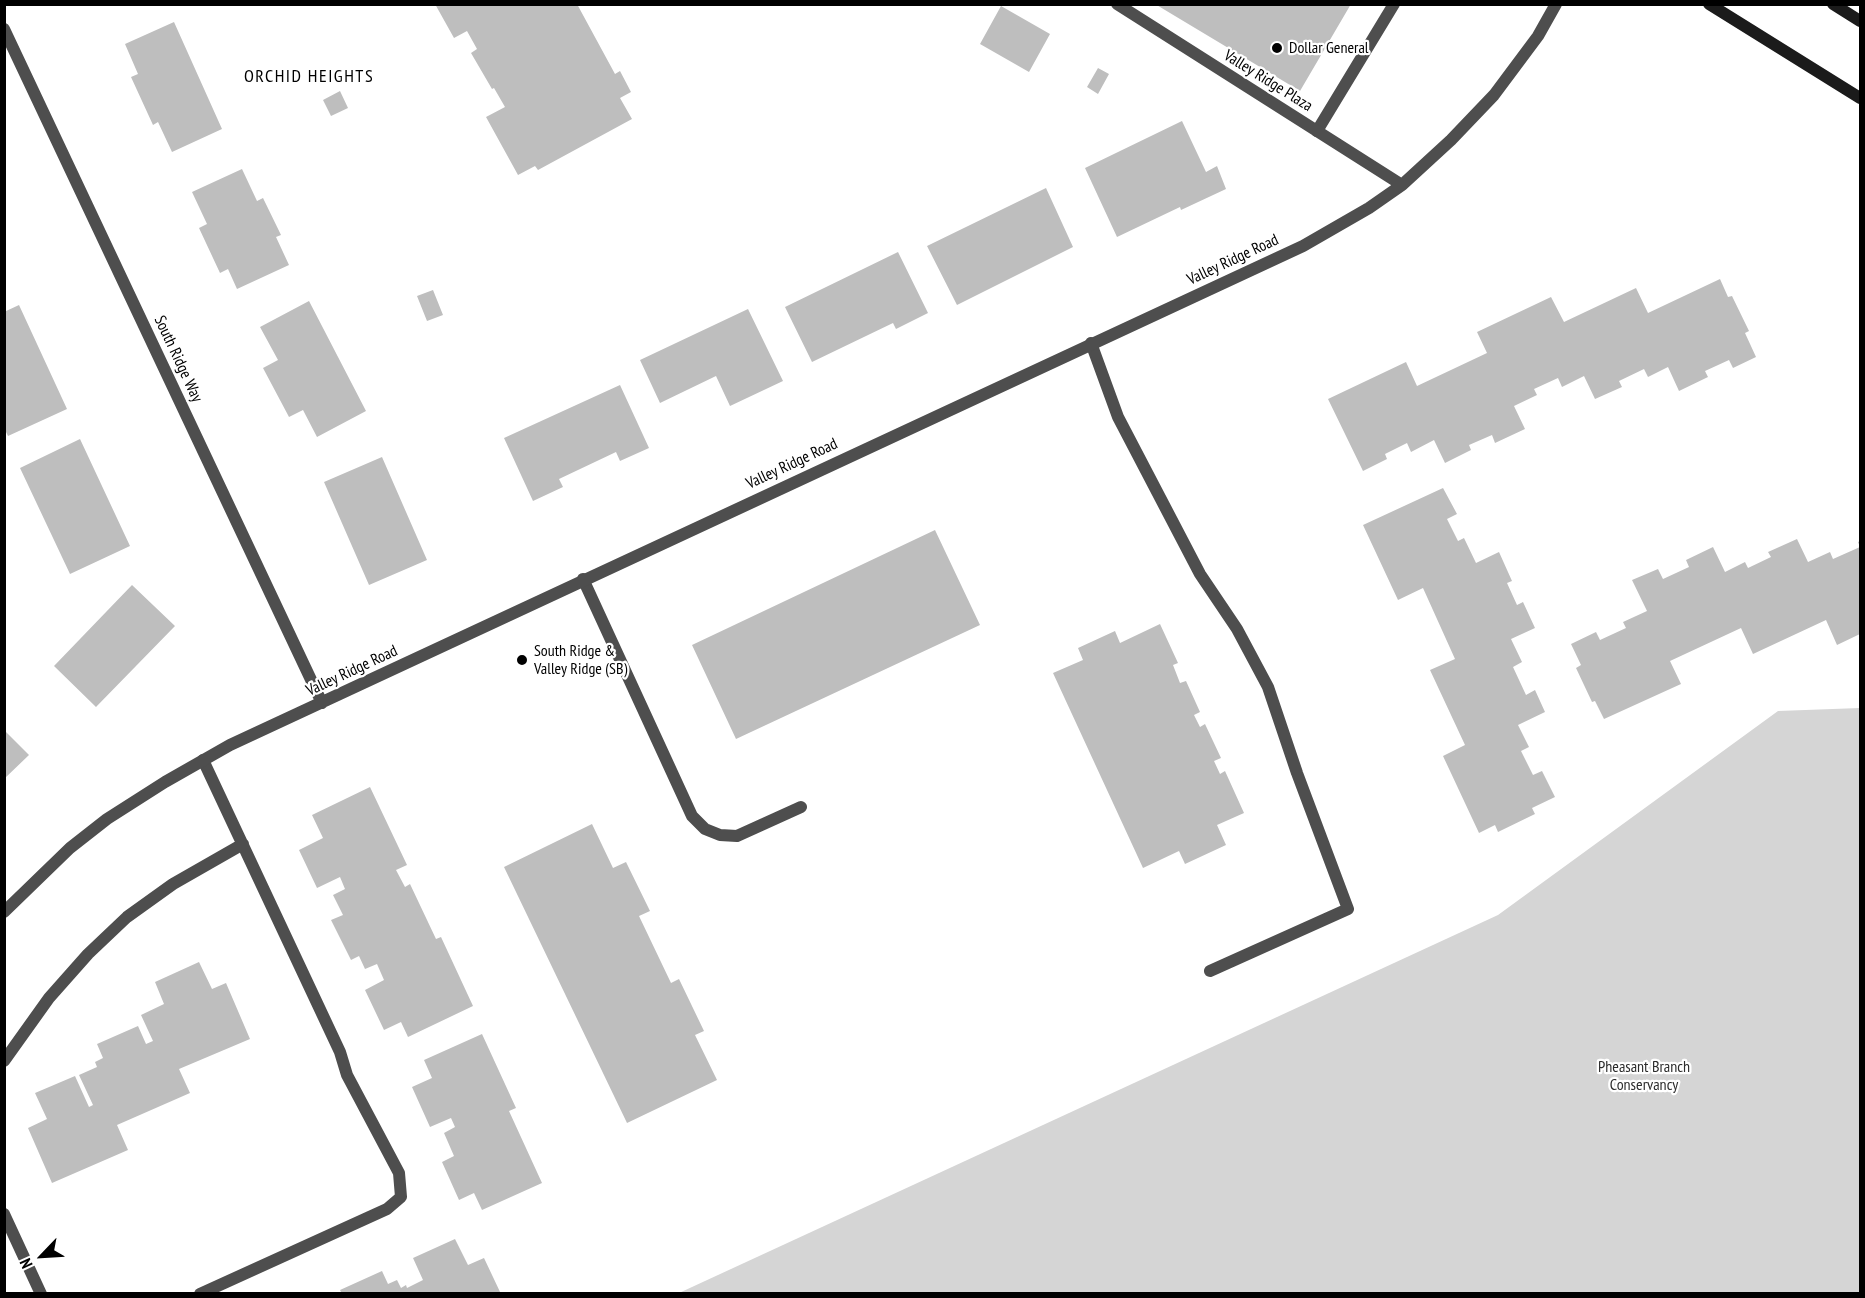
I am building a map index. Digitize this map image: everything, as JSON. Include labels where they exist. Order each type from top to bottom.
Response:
[{"type":"main road","points":[[1709,4],[1860,98]]},
{"type":"main road","points":[[1833,4],[1860,21]]},
{"type":"street","name":"Valley Ridge Plaza","points":[[1118,4],[1402,184]]},
{"type":"street","points":[[1317,131],[1394,4]]},
{"type":"street","name":"Valley Ridge Road","points":[[4,912],[70,848],[107,819],[165,782],[230,745],[1302,246],[1369,207],[1402,184],[1451,140],[1494,95],[1538,36],[1556,4]]},
{"type":"street","name":"South Ridge Way","points":[[4,29],[322,703]]},
{"type":"street","points":[[1091,343],[1124,428],[1200,574],[1237,629],[1268,687],[1348,909],[1210,971]]},
{"type":"street","points":[[583,579],[692,816],[705,829],[720,836],[737,836],[801,807]]},
{"type":"street","points":[[200,1293],[387,1209],[401,1197],[399,1173],[347,1075],[340,1052],[203,760]]},
{"type":"street","points":[[4,1061],[49,998],[88,954],[127,917],[173,884],[243,844]]},
{"type":"street","points":[[4,1214],[41,1293]]},
{"type":"green space","name":"Pheasant Branch Conservancy","points":[[1860,708],[1860,1293],[679,1293],[1498,915],[1778,711]]},
{"type":"building","points":[[435,4],[577,4],[615,74],[620,71],[631,92],[620,98],[632,119],[538,170],[535,166],[518,175],[486,117],[505,107],[471,53],[477,49],[467,31],[454,38]]},
{"type":"building","name":"Dollar General","points":[[1155,4],[1351,4],[1300,91]]},
{"type":"building","points":[[1001,6],[1050,34],[1029,72],[980,44]]},
{"type":"building","points":[[174,22],[222,129],[172,152],[158,122],[153,125],[131,77],[138,74],[125,44]]},
{"type":"building","points":[[1098,68],[1109,74],[1098,94],[1087,87]]},
{"type":"building","points":[[340,91],[348,108],[331,116],[323,100]]},
{"type":"building","points":[[1182,121],[1206,172],[1217,166],[1226,189],[1181,210],[1180,207],[1117,237],[1085,168]]},
{"type":"building","points":[[242,169],[257,201],[263,198],[281,235],[276,237],[289,265],[237,289],[228,269],[220,273],[199,228],[207,224],[192,192]]},
{"type":"building","points":[[1046,188],[1073,247],[957,305],[927,246]]},
{"type":"building","points":[[898,252],[928,313],[896,329],[893,323],[812,362],[785,307]]},
{"type":"building","points":[[1720,279],[1728,297],[1732,296],[1749,331],[1745,333],[1756,357],[1733,368],[1729,360],[1705,371],[1708,377],[1679,391],[1668,367],[1648,377],[1644,369],[1619,381],[1622,387],[1595,399],[1584,376],[1562,387],[1558,378],[1534,389],[1537,395],[1514,406],[1525,429],[1495,443],[1492,435],[1469,445],[1471,450],[1445,463],[1434,440],[1411,452],[1407,443],[1385,454],[1387,459],[1363,471],[1328,399],[1406,362],[1417,386],[1487,353],[1477,332],[1551,297],[1564,322],[1636,288],[1648,313]]},
{"type":"building","points":[[433,290],[443,315],[427,321],[417,296]]},
{"type":"building","points":[[309,301],[366,411],[317,437],[303,410],[289,417],[263,368],[278,360],[260,327]]},
{"type":"building","points":[[19,305],[67,409],[8,436],[4,428],[4,312]]},
{"type":"building","points":[[748,309],[783,381],[730,406],[716,376],[660,403],[640,360]]},
{"type":"building","points":[[620,385],[649,448],[620,461],[616,452],[559,479],[563,487],[533,501],[504,438]]},
{"type":"building","points":[[80,439],[130,546],[70,574],[20,468]]},
{"type":"building","points":[[382,457],[427,560],[369,585],[324,482]]},
{"type":"building","points":[[1443,488],[1457,514],[1447,519],[1458,541],[1464,538],[1476,563],[1499,552],[1512,581],[1507,583],[1517,605],[1523,602],[1535,628],[1511,639],[1522,662],[1513,667],[1526,695],[1535,690],[1545,712],[1518,725],[1529,747],[1521,751],[1533,775],[1542,771],[1555,797],[1532,808],[1535,814],[1498,832],[1495,825],[1479,833],[1443,756],[1465,745],[1430,670],[1455,659],[1423,588],[1398,600],[1363,525]]},
{"type":"building","points":[[935,530],[980,625],[736,739],[692,645]]},
{"type":"building","points":[[1797,539],[1808,562],[1830,552],[1833,559],[1860,547],[1860,634],[1837,645],[1826,620],[1753,654],[1741,628],[1670,661],[1681,684],[1604,719],[1595,701],[1592,702],[1576,668],[1581,665],[1571,644],[1596,632],[1600,640],[1626,628],[1623,622],[1647,611],[1632,580],[1658,569],[1663,579],[1689,567],[1686,560],[1713,547],[1725,572],[1745,562],[1748,568],[1771,557],[1768,552]]},
{"type":"building","points":[[132,585],[175,626],[96,707],[54,666]]},
{"type":"building","points":[[1160,624],[1178,663],[1173,665],[1180,683],[1186,681],[1200,712],[1194,715],[1200,727],[1205,724],[1221,758],[1214,761],[1220,774],[1225,771],[1244,813],[1217,825],[1226,845],[1185,864],[1179,851],[1143,868],[1053,673],[1083,660],[1078,648],[1115,631],[1120,643]]},
{"type":"building","points":[[4,730],[29,755],[4,779]]},
{"type":"building","points":[[370,787],[407,865],[396,870],[405,887],[410,884],[436,939],[441,937],[473,1006],[408,1037],[401,1022],[384,1030],[365,990],[384,980],[377,964],[365,969],[359,956],[351,960],[331,920],[343,915],[333,895],[345,889],[340,877],[317,888],[299,850],[323,838],[312,815]]},
{"type":"building","points":[[592,824],[613,868],[626,862],[650,911],[639,916],[671,983],[679,979],[704,1031],[695,1035],[717,1080],[627,1123],[504,867]]},
{"type":"building","points":[[199,962],[212,989],[226,983],[250,1039],[179,1069],[190,1093],[117,1125],[128,1150],[52,1183],[28,1128],[47,1119],[35,1093],[75,1076],[89,1107],[93,1105],[79,1075],[97,1067],[95,1062],[103,1058],[97,1044],[138,1026],[146,1044],[153,1041],[141,1015],[164,1004],[155,982]]},
{"type":"building","points":[[482,1034],[516,1108],[509,1111],[542,1183],[482,1210],[474,1193],[459,1200],[442,1162],[454,1156],[444,1133],[455,1127],[451,1118],[430,1127],[412,1087],[432,1078],[424,1060]]},
{"type":"building","points":[[455,1239],[468,1265],[484,1258],[501,1294],[342,1294],[340,1290],[382,1271],[388,1284],[397,1280],[401,1288],[406,1285],[407,1288],[423,1280],[413,1258]]},
{"type":"place","name":"Dollar General","points":[[1277,48]]},
{"type":"place","name":"South Ridge & Valley Ridge (SB)","points":[[522,660]]},
{"type":"district","name":"ORCHID HEIGHTS","points":[[309,77]]}]
